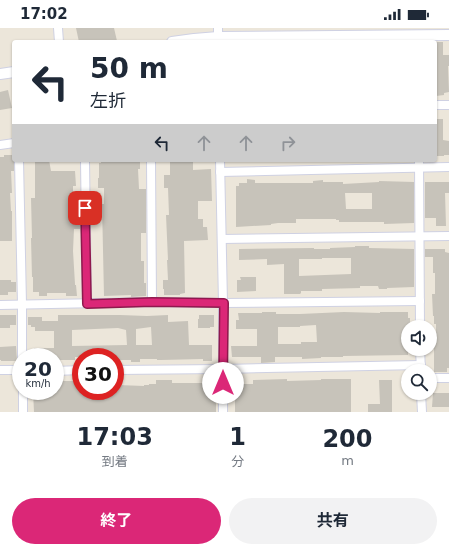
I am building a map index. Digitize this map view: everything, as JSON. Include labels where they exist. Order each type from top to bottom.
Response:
[{"type":"street","points":[[58,28],[59,40]]},
{"type":"street","points":[[187,40],[218,36],[417,38],[449,35]]},
{"type":"street","points":[[0,74],[12,72]]},
{"type":"street","points":[[437,105],[449,105]]},
{"type":"street","points":[[0,145],[12,143]]},
{"type":"street","points":[[19,162],[22,348]]},
{"type":"street","points":[[85,162],[87,304]]},
{"type":"street","points":[[151,162],[152,302]]},
{"type":"street","points":[[220,162],[224,303],[223,412]]},
{"type":"street","points":[[220,172],[419,164],[449,167]]},
{"type":"street","points":[[419,164],[420,320]]},
{"type":"street","points":[[222,239],[449,236]]},
{"type":"street","points":[[0,305],[152,302],[224,303],[420,301]]},
{"type":"street","points":[[124,370],[401,368]]},
{"type":"street","points":[[0,370],[12,370]]},
{"type":"street","points":[[437,378],[449,378]]},
{"type":"street","points":[[23,400],[24,412]]},
{"type":"street","points":[[421,400],[422,412]]},
{"type":"building","points":[[76,28],[114,28],[117,40],[79,40]]},
{"type":"building","points":[[437,42],[443,42],[443,55],[449,55],[449,92],[444,93],[444,95],[437,96]]},
{"type":"building","points":[[8,90],[12,108],[0,110],[0,92]]},
{"type":"building","points":[[437,119],[443,119],[443,140],[449,141],[449,155],[437,156]]},
{"type":"building","points":[[4,155],[12,155],[12,162],[14,162],[14,171],[11,171],[12,193],[10,193],[12,211],[12,241],[0,241],[0,157],[4,157]]},
{"type":"building","points":[[35,162],[49,162],[51,171],[75,171],[76,186],[73,186],[73,216],[74,220],[80,220],[80,229],[74,229],[73,251],[77,296],[66,296],[66,293],[47,293],[47,296],[39,296],[39,292],[33,292],[31,198],[35,198]]},
{"type":"building","points":[[140,162],[140,169],[138,169],[139,189],[146,189],[146,233],[141,233],[141,261],[144,261],[144,283],[146,283],[146,296],[104,296],[102,204],[104,204],[104,188],[98,188],[99,163]]},
{"type":"building","points":[[170,162],[193,162],[193,170],[211,169],[212,201],[198,201],[198,219],[203,219],[203,227],[207,227],[208,240],[184,241],[185,293],[180,295],[164,295],[163,289],[163,280],[168,280],[166,215],[169,215],[168,188],[164,188],[164,175],[170,175]]},
{"type":"building","points":[[247,179],[255,180],[255,183],[313,183],[313,181],[323,180],[323,182],[343,182],[343,184],[379,181],[414,182],[414,223],[384,224],[384,222],[339,222],[339,220],[336,219],[296,219],[296,223],[236,227],[236,186],[239,186],[239,183],[247,183]],"holes":[[[345,193],[372,193],[372,209],[346,209]]]},
{"type":"building","points":[[425,182],[449,182],[449,193],[445,193],[446,226],[436,226],[436,218],[425,218]]},
{"type":"building","points":[[369,246],[369,248],[414,249],[414,287],[379,289],[378,286],[360,286],[360,288],[322,289],[322,291],[301,291],[300,294],[284,294],[284,264],[267,265],[267,259],[239,260],[239,249],[330,249]],"holes":[[[351,258],[351,274],[299,276],[299,259]]]},
{"type":"building","points":[[425,249],[445,249],[445,252],[449,253],[449,368],[447,368],[447,372],[437,372],[437,364],[434,364],[434,356],[437,356],[437,320],[434,320],[433,316],[432,294],[435,294],[435,273],[433,273],[433,257],[425,257]]},
{"type":"building","points":[[240,277],[256,277],[256,291],[237,292],[237,280],[241,280]]},
{"type":"building","points":[[0,280],[11,280],[11,282],[16,282],[16,292],[8,292],[8,295],[0,295]]},
{"type":"building","points":[[276,312],[276,314],[300,314],[408,312],[408,318],[410,318],[410,320],[401,320],[401,355],[343,356],[302,359],[302,357],[275,357],[275,362],[261,363],[261,357],[232,357],[231,346],[257,346],[257,329],[236,329],[236,320],[239,320],[238,313]],"holes":[[[316,325],[317,342],[301,342],[301,344],[278,344],[278,327]]]},
{"type":"building","points":[[0,315],[16,315],[16,325],[10,325],[10,328],[0,328]]},
{"type":"building","points":[[58,315],[168,315],[168,322],[188,321],[189,345],[212,345],[212,361],[203,361],[203,359],[140,359],[140,362],[131,362],[131,360],[124,360],[124,348],[72,348],[72,360],[64,360],[64,348],[54,348],[54,331],[35,331],[35,327],[28,325],[28,317],[42,317],[42,321],[58,321]],"holes":[[[151,327],[152,345],[136,345],[136,329]],[[118,328],[126,330],[127,345],[72,346],[72,330]]]},
{"type":"building","points":[[199,315],[214,315],[214,327],[198,328]]},
{"type":"building","points":[[16,346],[16,348],[12,348],[12,361],[0,360],[0,347]]},
{"type":"building","points":[[287,379],[287,381],[351,379],[351,412],[235,412],[235,399],[228,399],[228,386],[234,386],[234,384],[253,384],[253,380]]},
{"type":"building","points":[[156,380],[172,380],[172,383],[216,383],[216,385],[218,385],[218,399],[216,399],[216,412],[34,412],[33,400],[64,400],[64,381],[72,381],[72,400],[124,400],[124,385],[144,386],[156,384]]},
{"type":"building","points":[[379,380],[392,380],[392,412],[368,412],[368,404],[380,404]]},
{"type":"building","points":[[437,393],[449,393],[449,407],[432,407],[432,400],[437,400]]},
{"type":"route","points":[[85,208],[87,304],[152,302],[224,303],[223,383]]}]
